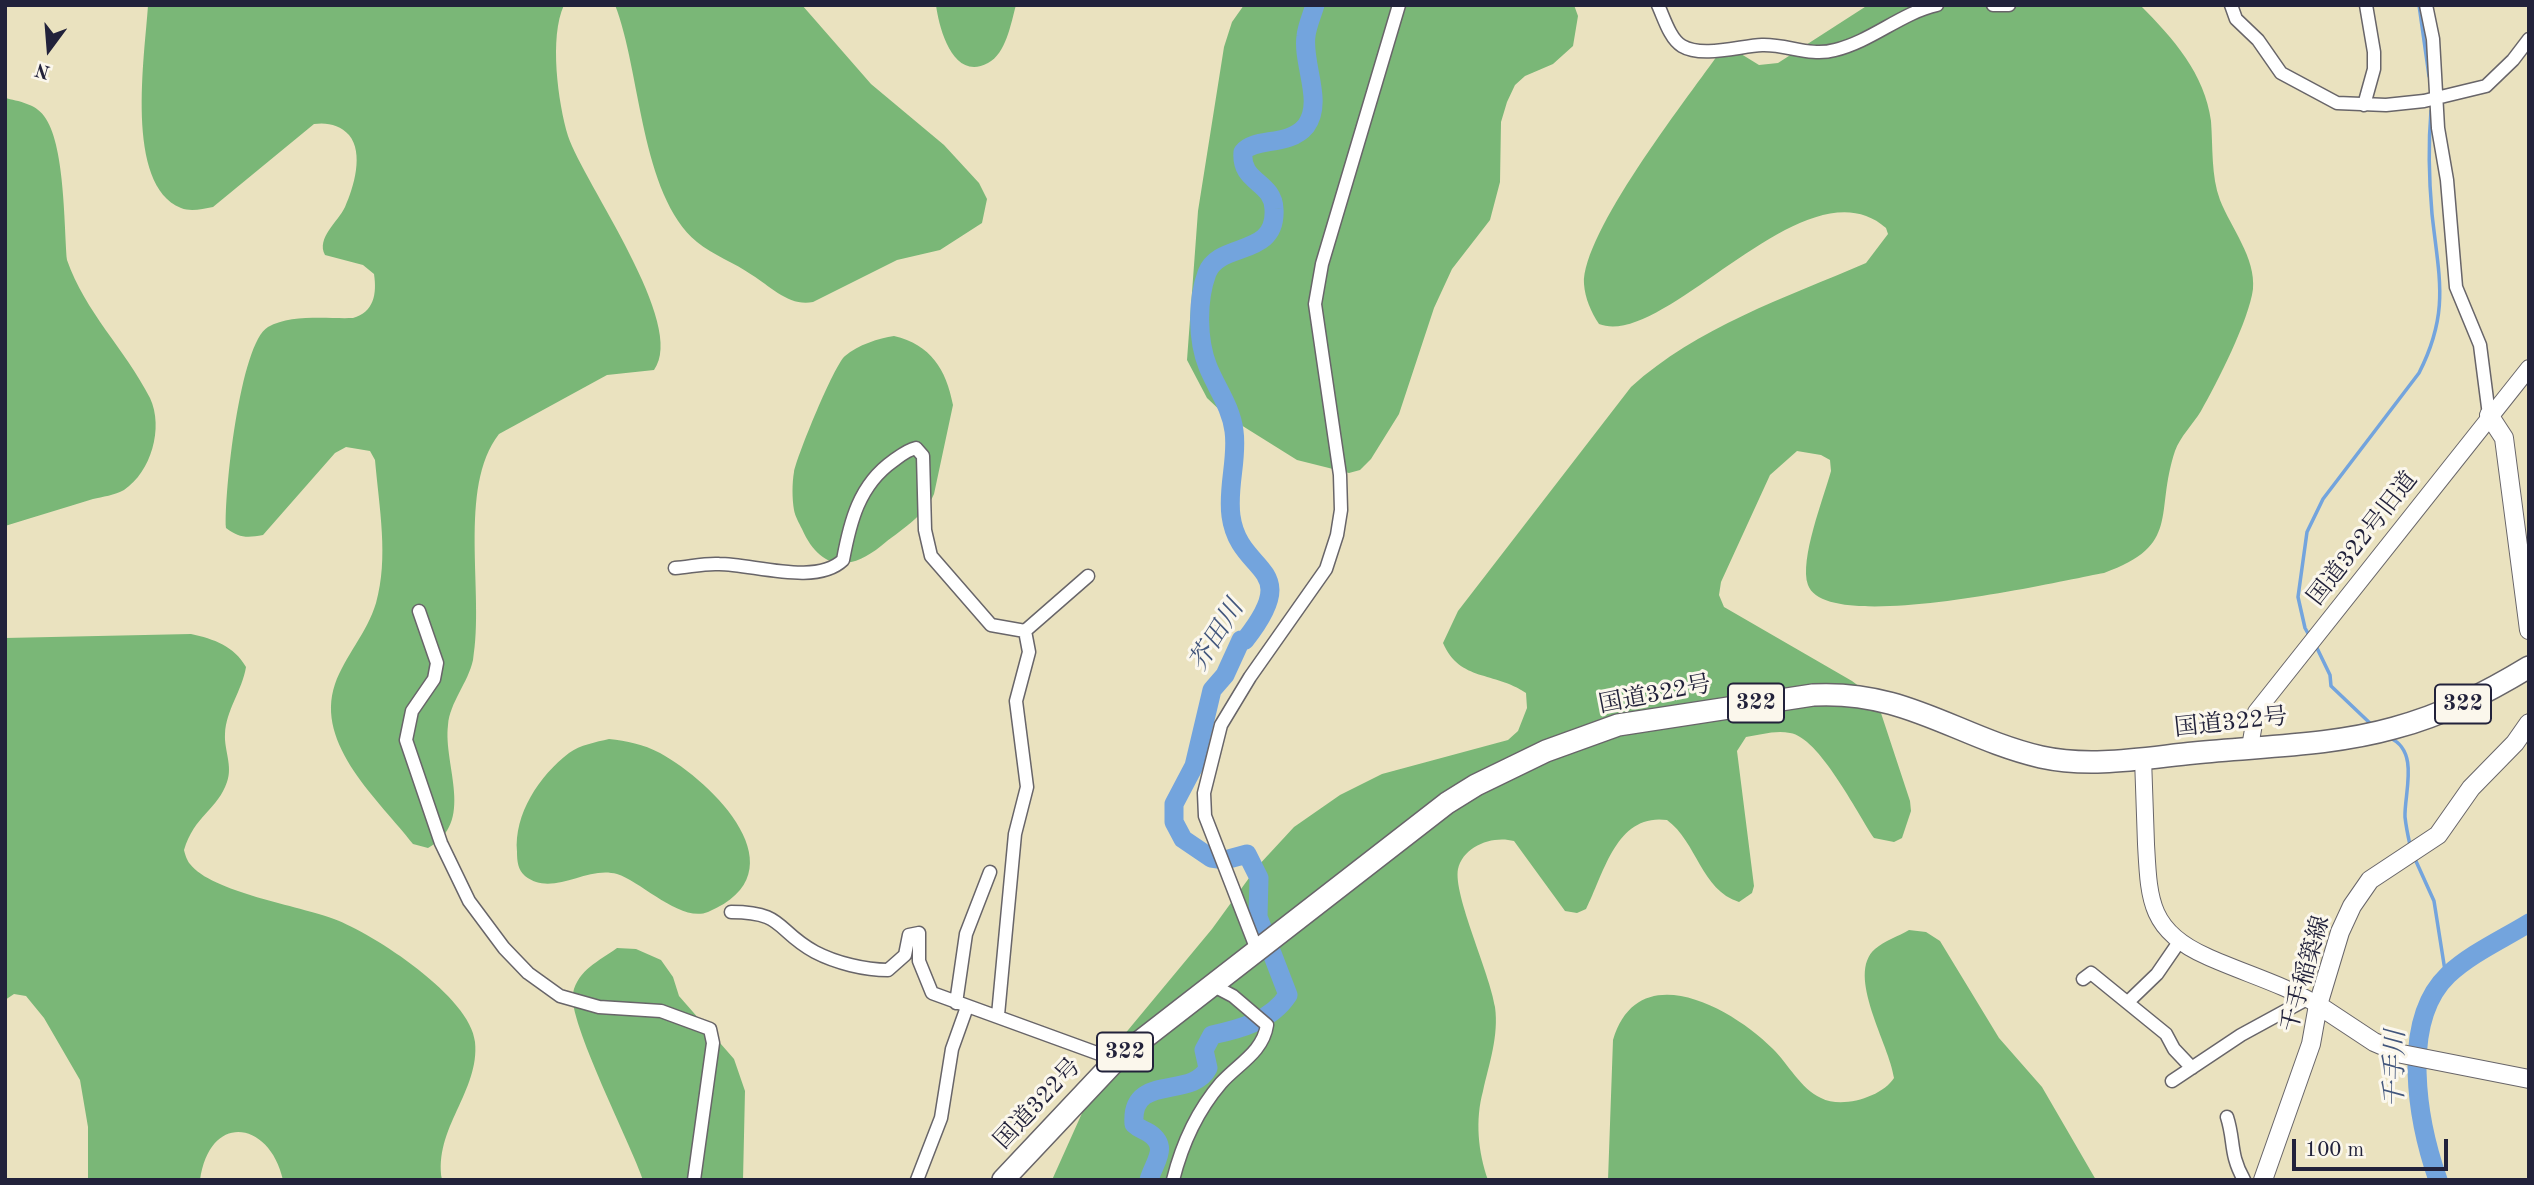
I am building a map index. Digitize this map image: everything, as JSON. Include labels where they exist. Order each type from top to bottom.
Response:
[{"type":"highway","name":"国道322号","points":[[1003,1180],[1116,1059],[1447,803],[1476,785],[1546,751],[1618,725],[1813,695],[1846,694],[1905,706],[2039,757],[2075,762],[2143,758],[2361,735],[2392,729],[2470,701],[2529,667]]},
{"type":"main road","points":[[2489,415],[2504,438],[2529,630]]},
{"type":"main road","name":"千手稲築線","points":[[2263,1180],[2311,1044],[2313,1002],[2351,906],[2370,880],[2438,835],[2471,788],[2515,743],[2529,723]]},
{"type":"main road","points":[[2313,1002],[2365,1037],[2402,1054],[2529,1079]]},
{"type":"street","points":[[1261,947],[1205,816],[1204,793],[1221,725],[1250,677],[1326,569],[1337,535],[1341,510],[1340,475],[1315,304],[1322,264],[1399,5]]},
{"type":"street","points":[[1658,5],[1683,47],[1710,50],[1776,44],[1804,52],[1833,51],[1859,42],[1921,9],[1937,5]]},
{"type":"street","points":[[1993,5],[2009,5]]},
{"type":"street","points":[[2231,5],[2236,19],[2258,40],[2281,73],[2337,103],[2364,105],[2438,99],[2486,86],[2513,60],[2529,38]]},
{"type":"street","points":[[2364,105],[2374,69],[2374,51],[2366,5]]},
{"type":"street","points":[[2426,5],[2433,39],[2438,128],[2447,180],[2456,287],[2480,345],[2489,415]]},
{"type":"street","name":"国道322号旧道","points":[[2250,747],[2256,712],[2489,415],[2527,372]]},
{"type":"street","points":[[675,568],[718,564],[812,572],[837,566],[843,560],[859,500],[869,483],[882,469],[916,448],[923,456],[925,530],[931,556],[991,625],[1025,631]]},
{"type":"street","points":[[1025,631],[1088,576]]},
{"type":"street","points":[[419,611],[437,663],[434,679],[412,711],[406,740],[441,843],[470,901],[505,948],[539,983],[560,996],[598,1007],[661,1011],[710,1029],[713,1043],[694,1180]]},
{"type":"street","points":[[998,1014],[1015,834],[1027,787],[1016,701],[1029,652],[1025,631]]},
{"type":"street","points":[[2143,758],[2147,890],[2154,912],[2179,942],[2313,1002]]},
{"type":"street","points":[[917,1180],[941,1118],[961,1005],[966,934],[984,873],[1011,878]]},
{"type":"street","points":[[731,912],[760,912],[776,920],[816,953],[864,970],[888,970],[905,955],[909,934],[919,933],[919,961],[932,993],[961,1005],[998,1014],[1116,1059]]},
{"type":"street","points":[[2129,1001],[2157,974],[2179,942]]},
{"type":"street","points":[[2083,979],[2091,973],[2129,1001],[2166,1034],[2174,1049],[2192,1068]]},
{"type":"street","points":[[1173,1180],[1190,1129],[1198,1116],[1221,1083],[1249,1058],[1266,1034],[1267,1025],[1233,996],[1212,985]]},
{"type":"street","points":[[2172,1082],[2241,1035],[2313,1002]]},
{"type":"street","points":[[2227,1117],[2232,1132],[2233,1160],[2244,1180]]},
{"type":"green space","points":[[148,5],[564,5],[559,18],[556,52],[558,88],[568,136],[646,289],[657,321],[661,349],[654,370],[607,375],[499,434],[486,457],[475,512],[476,634],[473,660],[452,708],[448,725],[454,808],[451,824],[442,837],[428,848],[413,844],[368,791],[342,750],[334,729],[331,707],[335,684],[372,614],[380,586],[382,532],[375,460],[370,451],[346,447],[335,453],[263,535],[243,536],[226,528],[228,484],[236,421],[249,360],[258,339],[268,327],[287,320],[353,318],[370,307],[374,295],[374,274],[363,265],[325,255],[323,249],[323,242],[345,207],[352,190],[357,160],[354,142],[337,127],[314,124],[213,207],[193,210],[181,208],[163,195],[151,174],[145,147],[142,85]]},
{"type":"green space","points":[[615,5],[802,5],[871,84],[944,145],[979,183],[987,199],[982,223],[940,250],[897,260],[813,302],[796,302],[781,295],[703,247],[678,221],[664,194],[653,163],[624,32]]},
{"type":"green space","points":[[936,5],[1016,5],[1007,37],[999,53],[988,63],[976,67],[966,65],[950,50],[940,26]]},
{"type":"green space","points":[[1244,5],[1574,5],[1578,16],[1573,46],[1553,64],[1525,76],[1515,85],[1501,122],[1500,182],[1490,220],[1452,269],[1434,308],[1399,414],[1371,459],[1360,470],[1349,473],[1297,460],[1225,415],[1207,398],[1187,360],[1198,211],[1224,47],[1232,22]]},
{"type":"green space","points":[[1868,5],[2140,5],[2164,30],[2195,72],[2208,104],[2217,191],[2247,255],[2253,289],[2239,334],[2223,368],[2201,411],[2175,451],[2161,525],[2155,539],[2145,551],[2129,562],[2104,573],[1995,594],[1898,606],[1856,606],[1824,599],[1808,585],[1806,574],[1809,545],[1831,471],[1830,460],[1821,455],[1797,451],[1770,475],[1721,582],[1719,595],[1724,607],[1852,681],[1878,704],[1910,801],[1911,811],[1902,838],[1894,842],[1874,838],[1825,761],[1801,738],[1779,732],[1746,737],[1737,751],[1754,886],[1752,893],[1739,902],[1726,896],[1707,877],[1686,840],[1667,820],[1650,820],[1635,826],[1624,836],[1606,864],[1586,909],[1577,913],[1565,911],[1514,841],[1488,841],[1472,848],[1461,861],[1458,881],[1466,915],[1492,992],[1496,1018],[1495,1039],[1478,1125],[1488,1180],[1052,1180],[1109,1053],[1212,929],[1257,867],[1294,827],[1340,795],[1382,774],[1508,740],[1518,731],[1527,708],[1526,693],[1468,670],[1450,655],[1443,643],[1458,611],[1631,387],[1684,347],[1713,331],[1773,302],[1866,263],[1888,234],[1886,228],[1853,213],[1817,217],[1778,234],[1661,310],[1627,324],[1599,324],[1589,305],[1584,284],[1588,261],[1599,233],[1617,201],[1660,134],[1717,56],[1733,49],[1759,65],[1778,63]]},
{"type":"green space","points":[[5,98],[41,112],[51,128],[60,164],[67,260],[84,297],[150,398],[156,422],[148,461],[124,490],[5,526]]},
{"type":"green space","points":[[894,336],[918,346],[935,360],[950,392],[953,405],[934,494],[918,516],[869,554],[847,563],[836,563],[817,553],[797,520],[793,501],[794,472],[816,411],[845,356],[862,345]]},
{"type":"green space","points":[[191,634],[223,645],[236,654],[246,667],[226,725],[229,776],[218,799],[188,838],[184,850],[187,859],[201,874],[217,883],[334,919],[372,938],[418,969],[457,1006],[469,1024],[475,1042],[475,1060],[471,1077],[444,1144],[442,1180],[283,1180],[276,1160],[266,1145],[254,1136],[240,1132],[227,1134],[215,1143],[206,1158],[200,1180],[88,1180],[88,1127],[80,1080],[44,1018],[26,996],[14,994],[5,1000],[5,638]]},
{"type":"green space","points":[[609,739],[635,743],[660,753],[703,784],[724,806],[740,828],[749,852],[748,874],[736,895],[708,912],[697,914],[674,907],[617,874],[605,872],[547,884],[536,882],[523,874],[518,865],[517,838],[524,810],[539,784],[569,753]]},
{"type":"green space","points":[[1909,930],[1926,932],[1940,941],[1999,1038],[2042,1087],[2096,1180],[1608,1180],[1613,1040],[1625,1015],[1643,1000],[1664,995],[1687,997],[1711,1006],[1755,1033],[1814,1094],[1830,1101],[1850,1102],[1871,1096],[1894,1078],[1872,1011],[1865,975],[1867,961],[1875,949]]},
{"type":"green space","points":[[617,948],[636,949],[661,960],[673,977],[679,996],[734,1059],[745,1091],[743,1180],[643,1180],[590,1055],[574,1007],[573,993],[579,978]]},
{"type":"waterway","name":"芥田川","points":[[1149,1180],[1160,1149],[1155,1138],[1134,1124],[1135,1108],[1142,1098],[1151,1092],[1189,1083],[1200,1077],[1208,1068],[1204,1050],[1212,1035],[1244,1027],[1264,1018],[1288,995],[1258,917],[1259,878],[1247,854],[1225,860],[1211,858],[1183,839],[1174,822],[1174,804],[1194,766],[1212,690],[1225,675],[1241,640],[1245,640],[1262,615],[1269,597],[1269,583],[1264,572],[1236,535],[1231,516],[1234,431],[1227,406],[1204,356],[1200,333],[1201,295],[1207,273],[1213,263],[1257,242],[1266,235],[1272,225],[1272,200],[1246,170],[1243,152],[1248,147],[1299,133],[1311,116],[1313,94],[1306,36],[1315,5]]},
{"type":"waterway","points":[[2419,5],[2429,76]]},
{"type":"waterway","points":[[2310,637],[2305,628],[2298,597],[2307,532],[2323,499],[2419,373],[2435,331],[2440,295],[2430,188],[2431,111]]},
{"type":"waterway","points":[[2316,646],[2330,675],[2331,686],[2373,726]]},
{"type":"waterway","points":[[2390,738],[2399,744],[2408,763],[2405,817],[2410,845]]},
{"type":"waterway","points":[[2415,859],[2434,901],[2446,977]]},
{"type":"waterway","name":"千手川","points":[[2438,1180],[2419,1102],[2418,1045],[2423,1019],[2433,995],[2448,975],[2476,954],[2529,923]]}]
